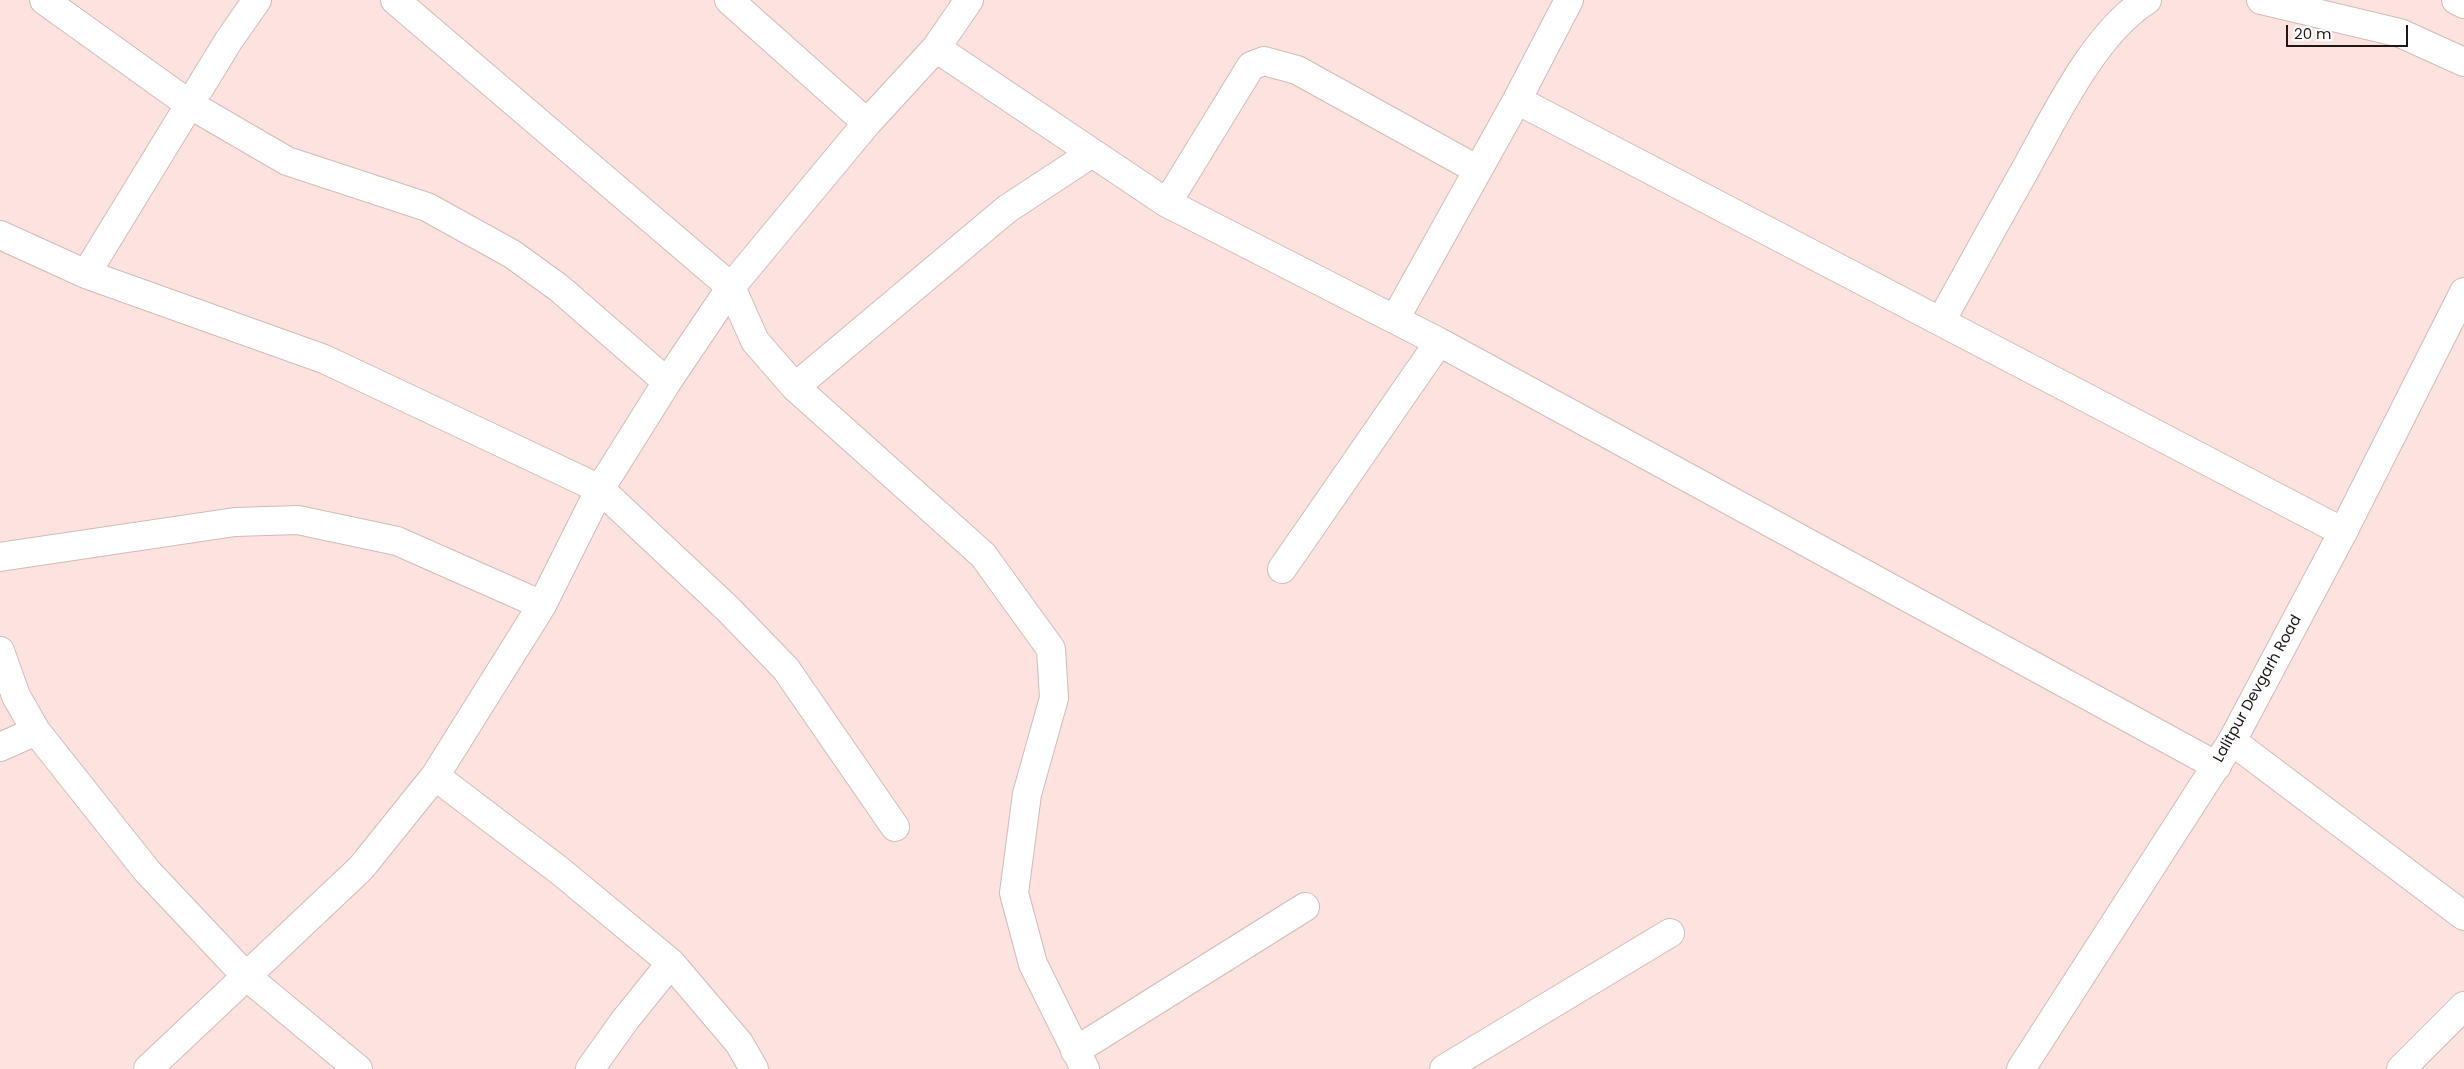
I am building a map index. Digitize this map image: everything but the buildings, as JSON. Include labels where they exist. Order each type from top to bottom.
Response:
[{"type":"street","points":[[44,0],[189,104],[287,161],[427,207],[512,254],[559,288],[667,382]]},
{"type":"street","points":[[86,274],[228,40],[257,0]]},
{"type":"street","points":[[395,0],[732,287],[754,341],[795,387],[983,555],[1050,649],[1054,698],[1028,794],[1014,893],[1033,964],[1080,1060],[1305,907]]},
{"type":"street","points":[[729,0],[867,123]]},
{"type":"street","points":[[148,1069],[362,868],[434,776],[542,605],[600,489],[667,382],[732,287],[867,123],[936,48],[968,0]]},
{"type":"street","points":[[1395,319],[1517,100],[1569,0]]},
{"type":"street","points":[[1941,321],[2068,92],[2104,41],[2135,7],[2147,0]]},
{"type":"street","points":[[2261,0],[2400,33],[2464,62]]},
{"type":"street","points":[[2456,0],[2464,4]]},
{"type":"street","points":[[936,48],[1167,202],[1439,342],[2217,766]]},
{"type":"street","points":[[1167,202],[1251,66],[1264,61],[1297,70],[1478,170]]},
{"type":"street","points":[[1517,100],[2343,532]]},
{"type":"street","points":[[795,387],[1007,209],[1092,153]]},
{"type":"street","points":[[0,235],[86,274],[324,359],[600,489],[728,610],[786,669],[895,827]]},
{"type":"street","name":"Lalitpur Devgarh Road","points":[[2021,1069],[2232,741],[2343,532],[2464,292]]},
{"type":"street","points":[[1282,569],[1439,342]]},
{"type":"street","points":[[0,557],[235,522],[298,520],[397,542],[542,605]]},
{"type":"street","points":[[0,651],[16,696],[36,730],[147,871],[246,976],[358,1069]]},
{"type":"street","points":[[0,747],[36,730]]},
{"type":"street","points":[[2232,741],[2464,916]]},
{"type":"street","points":[[434,776],[560,871],[671,963],[739,1043],[754,1069]]},
{"type":"street","points":[[1444,1069],[1670,932]]},
{"type":"street","points":[[590,1069],[625,1020],[671,963]]},
{"type":"street","points":[[2401,1069],[2464,1006]]}]
